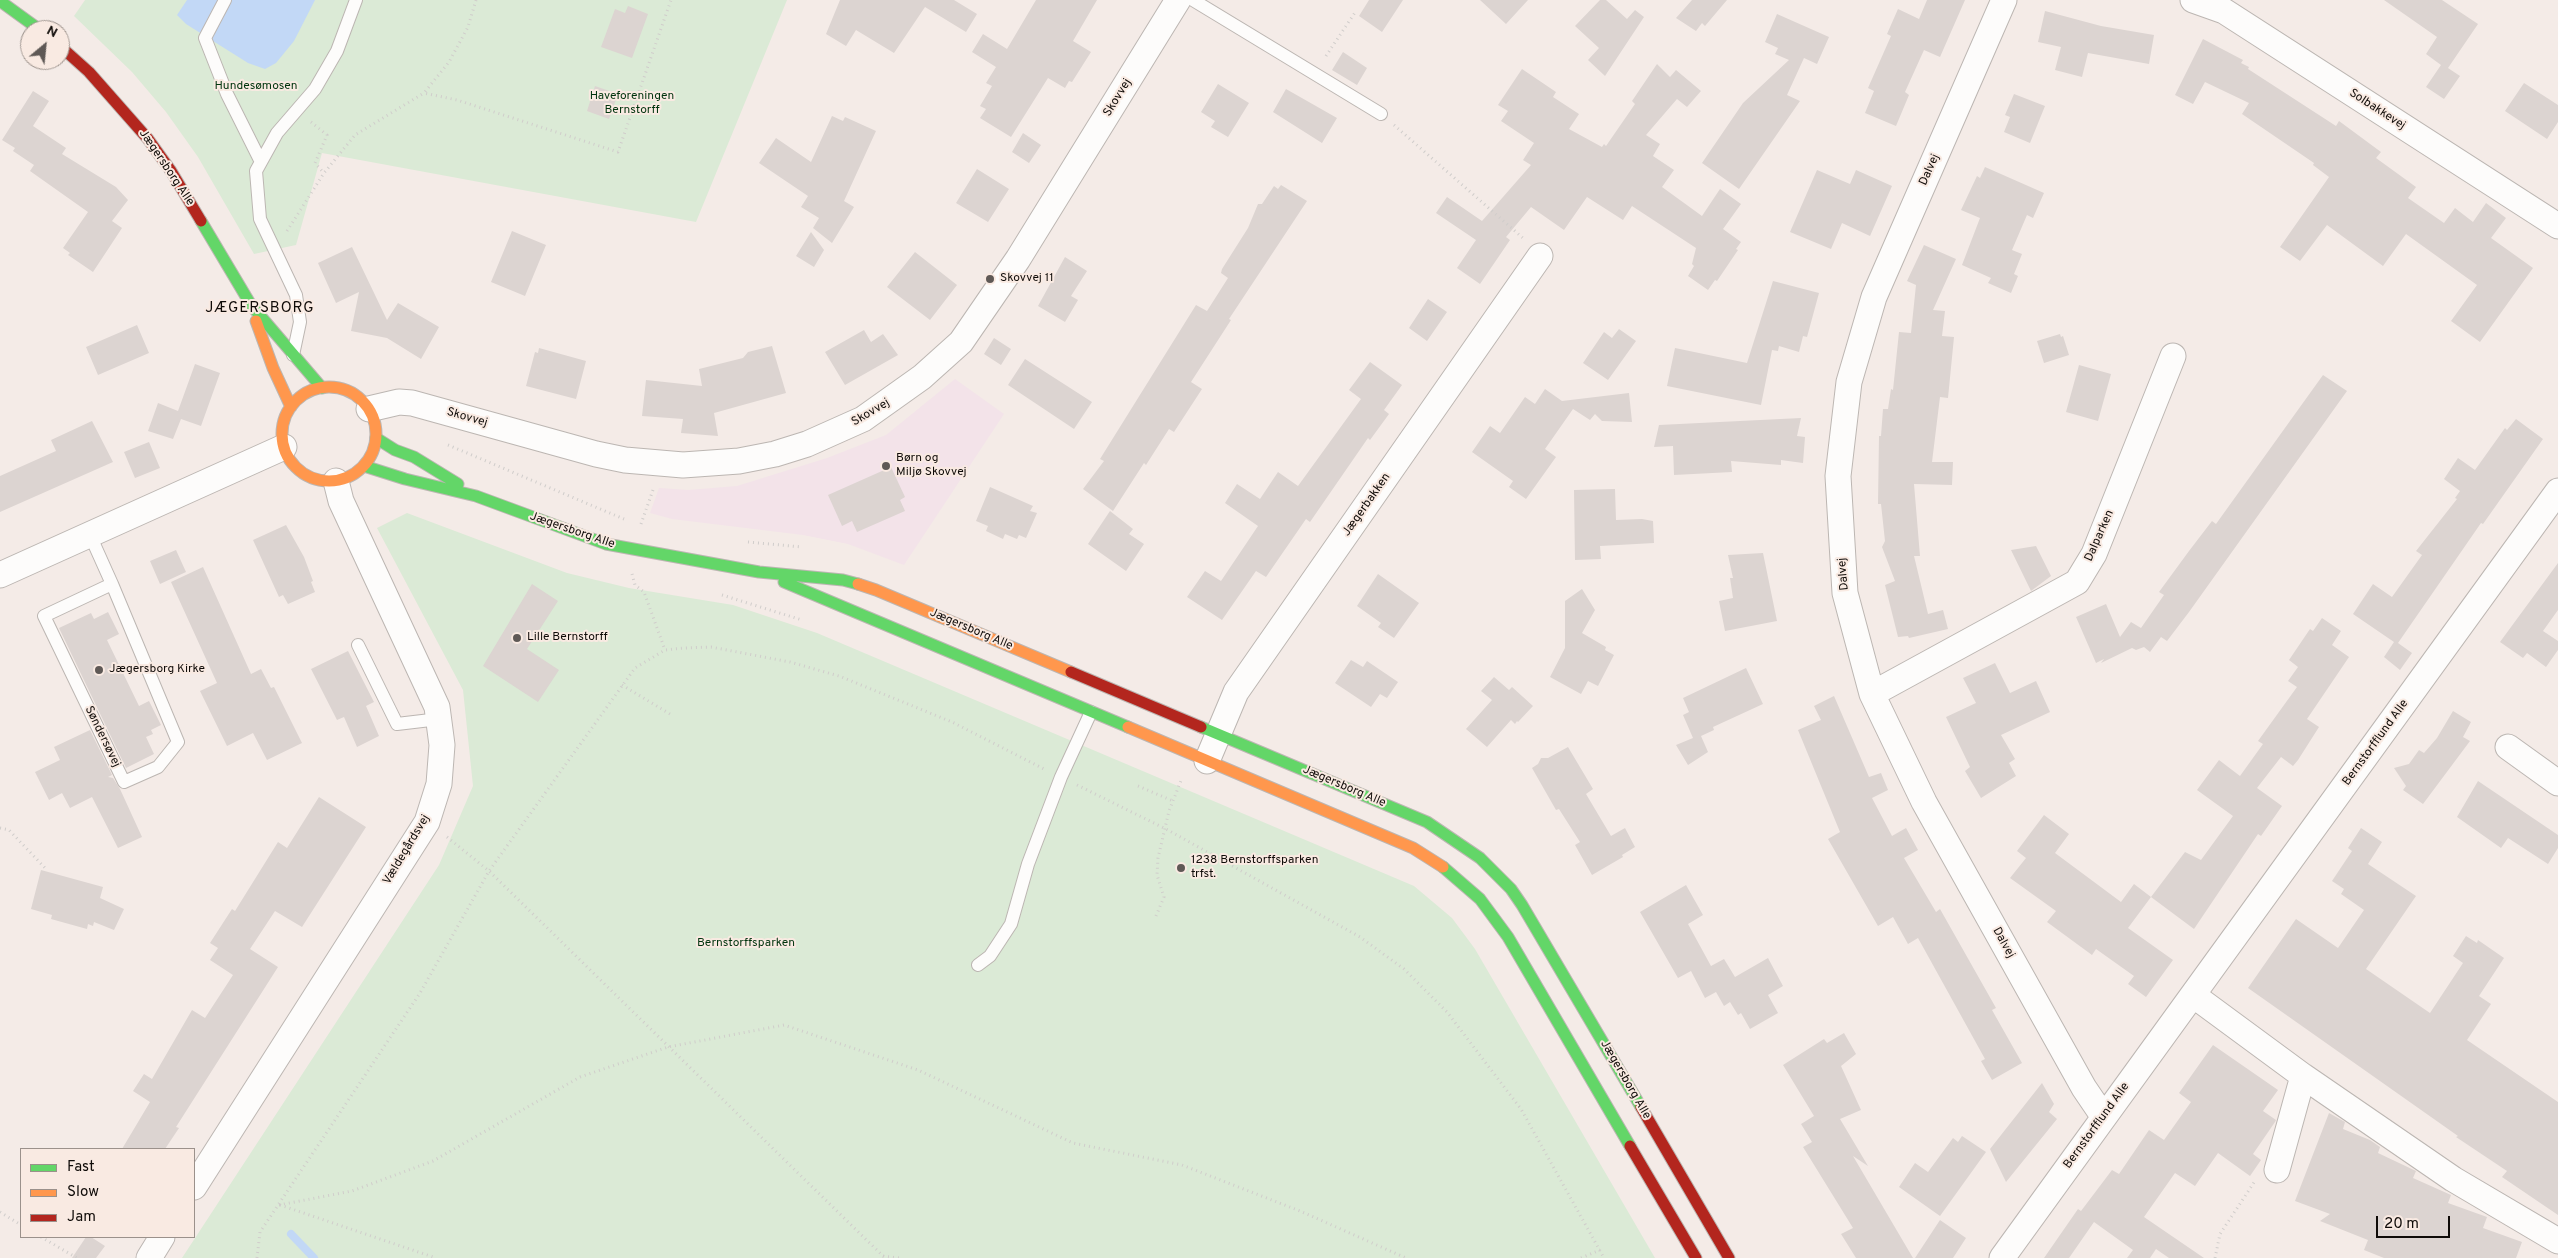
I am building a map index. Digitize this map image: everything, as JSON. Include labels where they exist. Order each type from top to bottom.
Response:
[{"type":"street","name":"Skovvej","points":[[369,409],[399,402],[412,403],[596,454],[654,464],[683,465],[739,461],[775,454],[816,440],[863,419],[922,377],[961,342],[1013,267],[1178,0]]},
{"type":"street","name":"Dalvej","points":[[2004,0],[1874,297],[1849,382],[1838,476],[1845,592],[1872,694],[1929,810],[2084,1088],[2103,1116]]},
{"type":"street","name":"Solbakkevej","points":[[2193,0],[2224,11],[2558,226]]},
{"type":"street","points":[[0,1],[26,20]]},
{"type":"street","name":"Jægersborg Alle","points":[[70,55],[89,72],[148,139],[171,171],[251,305],[322,388]]},
{"type":"street","name":"Jægerbakken","points":[[1207,761],[1236,692],[1540,256]]},
{"type":"street","name":"Jægersborg Alle","points":[[251,305],[273,368],[291,407]]},
{"type":"street","name":"Dalparken","points":[[1872,694],[2077,582],[2094,554],[2174,356]]},
{"type":"street","points":[[322,388],[347,390],[359,398],[369,409],[376,426],[373,453],[364,466],[353,475],[336,481],[318,480],[302,473],[291,461],[284,447],[283,425],[291,407],[307,393],[322,388]]},
{"type":"street","name":"Jægersborg Alle","points":[[376,438],[395,450],[414,457],[476,496]]},
{"type":"street","points":[[0,575],[284,447]]},
{"type":"street","name":"Jægersborg Alle","points":[[364,466],[405,479],[476,496],[572,533],[623,548],[759,572],[843,580],[876,590],[1427,822],[1460,843],[1498,875],[1522,905],[1729,1258]]},
{"type":"street","name":"Vældegårdsvej","points":[[195,1185],[427,822],[439,784],[442,745],[437,707],[422,671],[341,500],[336,481]]},
{"type":"street","name":"Bernstorfflund Alle","points":[[2002,1258],[2103,1116],[2194,994],[2558,491]]},
{"type":"street","name":"Jægersborg Alle","points":[[759,572],[1413,848],[1447,869],[1480,899],[1508,937],[1696,1258]]},
{"type":"street","points":[[2508,747],[2558,783]]},
{"type":"street","points":[[2194,994],[2303,1076],[2453,1179],[2558,1241]]},
{"type":"street","points":[[2278,1170],[2303,1076]]},
{"type":"street","points":[[149,1258],[161,1238]]},
{"type":"lane","points":[[224,0],[206,38],[227,94],[261,162]]},
{"type":"lane","points":[[293,355],[300,322],[296,295],[260,220],[256,171],[277,133],[314,89],[337,51],[356,0]]},
{"type":"lane","points":[[1193,0],[1381,114]]},
{"type":"lane","name":"Søndersøvej","points":[[90,535],[112,584],[178,742],[158,767],[124,782],[44,616],[112,584]]},
{"type":"lane","points":[[358,645],[397,724],[439,720]]},
{"type":"lane","points":[[978,965],[990,956],[1011,924],[1028,864],[1061,777],[1091,712]]},
{"type":"path","points":[[274,251],[324,173],[355,134],[424,93],[449,62],[468,27],[476,0]]},
{"type":"path","points":[[424,93],[457,100],[618,152],[671,0]]},
{"type":"path","points":[[1326,56],[1356,11]]},
{"type":"path","points":[[297,111],[327,135],[316,161],[318,168],[324,173]]},
{"type":"path","points":[[1381,114],[1514,229],[1540,256]]},
{"type":"path","points":[[442,442],[628,521]]},
{"type":"path","points":[[641,524],[652,495]]},
{"type":"path","points":[[634,523],[648,526]]},
{"type":"path","points":[[743,541],[805,548]]},
{"type":"path","points":[[623,548],[635,585],[644,592],[665,650]]},
{"type":"path","points":[[720,594],[808,622]]},
{"type":"path","points":[[257,1258],[260,1232],[420,993],[489,871],[622,685],[635,668],[665,650],[711,647],[745,652],[838,676],[952,722],[1166,829],[1360,937],[1404,969],[1447,1012],[1521,1109],[1604,1258]]},
{"type":"path","points":[[622,685],[670,714]]},
{"type":"path","points":[[1173,774],[1190,781]]},
{"type":"path","points":[[1156,916],[1164,897],[1157,875],[1158,858],[1173,801],[1182,778]]},
{"type":"path","points":[[1138,786],[1173,801]]},
{"type":"path","points":[[427,822],[489,871],[884,1257],[899,1258]]},
{"type":"path","points":[[0,828],[9,830],[46,869]]},
{"type":"path","points":[[279,1205],[352,1191],[433,1161],[580,1077],[668,1046],[784,1025],[918,1070],[1073,1143],[1182,1165],[1300,1211],[1406,1258]]},
{"type":"path","points":[[2215,1258],[2220,1234],[2261,1171],[2278,1170]]},
{"type":"path","points":[[279,1205],[436,1258]]},
{"type":"path","points":[[0,1212],[20,1224]]},
{"type":"path","points":[[43,1238],[77,1258]]},
{"type":"path","points":[[1581,1258],[1600,1250]]},
{"type":"shaded area","name":"Børn og Miljø Skovvej","points":[[955,379],[1004,414],[904,565],[848,544],[803,535],[672,519],[650,513],[659,488],[688,490],[737,486],[827,458],[886,435]]},
{"type":"green space","name":"Haveforeningen Bernstorff","points":[[85,0],[787,0],[696,222],[322,153],[296,245],[254,254],[198,157],[166,112],[132,72],[74,16]]},
{"type":"green space","name":"Bernstorffsparken","points":[[407,513],[567,573],[629,588],[733,605],[817,633],[1414,886],[1452,918],[1475,949],[1655,1258],[182,1258],[439,865],[473,786],[463,690],[377,528]]},
{"type":"water","points":[[187,0],[315,0],[294,41],[276,63],[265,69],[248,63],[186,24],[177,15]]},
{"type":"building","points":[[840,0],[954,0],[977,14],[966,32],[925,7],[894,53],[856,30],[846,46],[826,34]]},
{"type":"building","points":[[1036,0],[1097,0],[1073,41],[1091,52],[1072,82],[1069,81],[1065,88],[1048,78],[1011,137],[980,118],[986,109],[980,106],[992,86],[986,83],[996,67],[972,52],[983,34],[1007,49]]},
{"type":"building","points":[[1369,0],[1403,0],[1382,32],[1359,16]]},
{"type":"building","points":[[1480,0],[1528,0],[1506,24]]},
{"type":"building","points":[[1600,0],[1606,0],[1627,19],[1635,10],[1644,17],[1605,76],[1588,60],[1599,48],[1575,26]]},
{"type":"building","points":[[1692,0],[1727,0],[1705,26],[1702,23],[1696,31],[1676,18]]},
{"type":"building","points":[[1927,0],[1965,0],[1940,57],[1924,50],[1905,92],[1909,95],[1896,126],[1865,113],[1874,91],[1868,88],[1891,36],[1887,34],[1898,9],[1919,19]]},
{"type":"building","points":[[2384,0],[2442,0],[2478,24],[2448,68],[2460,76],[2444,99],[2426,87],[2441,65],[2426,54],[2437,37]]},
{"type":"building","points":[[628,6],[648,14],[632,58],[601,47],[615,9],[625,13]]},
{"type":"building","points":[[2045,11],[2101,26],[2154,35],[2149,64],[2088,53],[2082,77],[2055,70],[2061,47],[2038,42]]},
{"type":"building","points":[[1777,14],[1829,37],[1817,64],[1804,58],[1787,95],[1800,101],[1739,189],[1702,163],[1743,103],[1789,60],[1775,54],[1778,48],[1765,42]]},
{"type":"building","points":[[2203,39],[2243,60],[2241,63],[2249,67],[2248,69],[2336,126],[2339,121],[2381,152],[2376,158],[2416,187],[2408,198],[2444,223],[2455,208],[2473,222],[2486,203],[2506,218],[2491,238],[2533,268],[2480,342],[2451,321],[2477,285],[2406,234],[2383,266],[2327,225],[2300,261],[2280,247],[2329,177],[2313,165],[2314,163],[2242,114],[2249,103],[2205,82],[2193,104],[2175,95]]},
{"type":"building","points":[[1343,52],[1367,68],[1357,85],[1332,70]]},
{"type":"building","points":[[1657,64],[1670,77],[1676,70],[1701,91],[1687,107],[1677,99],[1646,135],[1660,144],[1653,156],[1674,170],[1662,187],[1702,216],[1720,189],[1741,204],[1723,229],[1741,242],[1736,249],[1738,250],[1717,281],[1715,280],[1708,290],[1688,276],[1694,266],[1692,264],[1696,248],[1632,206],[1623,220],[1587,197],[1564,230],[1531,207],[1506,237],[1510,240],[1480,284],[1457,268],[1476,240],[1436,213],[1447,197],[1482,221],[1531,165],[1523,160],[1534,143],[1501,121],[1508,111],[1498,105],[1522,69],[1556,92],[1553,97],[1579,114],[1569,129],[1602,147],[1604,144],[1606,146],[1635,104],[1632,101]]},
{"type":"building","points":[[2524,83],[2558,105],[2558,122],[2547,139],[2505,111]]},
{"type":"building","points":[[1218,84],[1249,103],[1228,137],[1211,127],[1215,121],[1201,112]]},
{"type":"building","points":[[595,86],[618,94],[609,119],[587,111]]},
{"type":"building","points":[[1286,89],[1337,118],[1322,143],[1273,112]]},
{"type":"building","points":[[33,91],[49,101],[33,126],[66,148],[62,154],[116,187],[128,200],[112,221],[122,228],[93,272],[68,255],[70,253],[63,248],[88,212],[30,171],[34,165],[13,151],[15,148],[2,140]]},
{"type":"building","points":[[2014,94],[2045,106],[2030,143],[2004,132],[2010,117],[2005,115]]},
{"type":"building","points":[[832,116],[843,121],[845,117],[876,131],[844,201],[854,207],[832,243],[813,228],[819,218],[801,207],[808,196],[759,163],[776,138],[811,162]]},
{"type":"building","points":[[1023,133],[1041,145],[1029,163],[1012,152]]},
{"type":"building","points":[[1985,167],[2044,193],[2033,218],[2027,215],[2012,250],[2022,254],[2014,274],[2018,276],[2011,293],[1988,283],[1991,278],[1962,265],[1980,218],[1961,210],[1977,176],[1980,178]]},
{"type":"building","points":[[977,169],[1009,189],[988,222],[956,203]]},
{"type":"building","points":[[1817,170],[1850,184],[1856,170],[1892,186],[1870,236],[1842,223],[1831,249],[1790,232]]},
{"type":"building","points":[[1281,185],[1307,201],[1229,319],[1231,320],[1191,382],[1202,389],[1174,432],[1169,429],[1146,465],[1144,463],[1113,511],[1083,489],[1104,461],[1100,459],[1196,305],[1207,311],[1228,278],[1221,273],[1222,269],[1248,228],[1258,204],[1262,204],[1274,186],[1278,189]]},
{"type":"building","points":[[512,231],[546,245],[525,296],[491,282]]},
{"type":"building","points":[[811,232],[824,250],[814,267],[796,256]]},
{"type":"building","points":[[1924,245],[1956,259],[1933,310],[1945,311],[1942,336],[1954,337],[1948,398],[1940,397],[1932,462],[1953,462],[1952,485],[1914,484],[1920,556],[1914,556],[1928,614],[1943,610],[1948,629],[1909,638],[1908,636],[1898,637],[1885,585],[1895,581],[1882,547],[1885,541],[1881,504],[1878,504],[1879,436],[1881,436],[1883,409],[1888,409],[1891,389],[1893,390],[1899,332],[1911,333],[1916,285],[1907,281]]},
{"type":"building","points":[[352,247],[387,320],[398,303],[439,327],[421,359],[387,338],[351,331],[359,292],[336,303],[318,263]]},
{"type":"building","points":[[915,252],[957,285],[930,320],[887,287]]},
{"type":"building","points":[[1065,257],[1087,271],[1071,296],[1078,300],[1065,322],[1038,306]]},
{"type":"building","points":[[1773,281],[1819,293],[1807,337],[1803,336],[1799,352],[1779,346],[1778,351],[1772,350],[1761,405],[1667,386],[1675,348],[1747,363]]},
{"type":"building","points":[[1428,299],[1447,312],[1427,341],[1409,328]]},
{"type":"building","points":[[137,325],[149,353],[98,375],[86,347]]},
{"type":"building","points":[[1619,329],[1636,341],[1608,380],[1583,363],[1604,332],[1612,338]]},
{"type":"building","points":[[864,330],[871,342],[883,334],[898,355],[845,385],[825,352]]},
{"type":"building","points":[[2060,334],[2061,337],[2063,336],[2069,355],[2044,363],[2037,341]]},
{"type":"building","points":[[994,338],[1011,349],[1001,365],[984,354]]},
{"type":"building","points":[[772,346],[786,393],[714,413],[718,436],[681,433],[683,419],[642,416],[646,380],[702,386],[699,369],[743,358],[748,352]]},
{"type":"building","points":[[539,348],[586,361],[576,399],[526,386],[535,352],[538,353]]},
{"type":"building","points":[[1025,359],[1092,402],[1074,429],[1008,385]]},
{"type":"building","points":[[1370,362],[1402,385],[1384,410],[1389,414],[1370,440],[1368,438],[1310,522],[1306,519],[1266,577],[1256,571],[1222,620],[1187,597],[1205,571],[1221,581],[1258,526],[1225,503],[1237,484],[1260,499],[1278,472],[1298,486],[1361,399],[1349,390]]},
{"type":"building","points":[[195,364],[220,373],[201,426],[181,419],[173,439],[148,431],[158,403],[178,411]]},
{"type":"building","points":[[2079,365],[2111,374],[2098,421],[2066,412]]},
{"type":"building","points":[[2323,375],[2347,391],[2167,641],[2161,637],[2150,652],[2144,647],[2136,650],[2132,648],[2101,663],[2104,659],[2096,663],[2076,617],[2106,604],[2120,637],[2131,622],[2141,628],[2164,595],[2159,592],[2212,521],[2216,524]]},
{"type":"building","points":[[1545,389],[1562,401],[1629,393],[1632,422],[1602,421],[1595,414],[1590,420],[1573,409],[1545,449],[1556,457],[1526,499],[1509,487],[1513,481],[1472,452],[1490,426],[1500,433],[1525,397],[1535,404]]},
{"type":"building","points":[[1801,418],[1797,436],[1805,437],[1803,463],[1781,460],[1781,465],[1731,461],[1732,472],[1674,475],[1673,446],[1654,447],[1659,425]]},
{"type":"building","points":[[2516,419],[2543,439],[2483,524],[2481,523],[2398,643],[2412,653],[2400,670],[2384,657],[2394,642],[2353,614],[2373,584],[2392,597],[2422,555],[2416,551],[2457,499],[2455,498],[2460,491],[2444,479],[2458,458],[2475,470],[2505,428],[2507,430]]},
{"type":"building","points":[[92,421],[113,462],[0,512],[0,476],[56,451],[51,440]]},
{"type":"building","points":[[149,442],[160,468],[135,478],[124,452]]},
{"type":"building","points":[[891,467],[905,497],[900,500],[905,511],[857,532],[852,521],[842,526],[828,495]]},
{"type":"building","points":[[990,487],[1033,506],[1030,511],[1037,513],[1026,538],[1019,535],[1017,539],[1005,534],[1003,539],[986,531],[988,526],[976,521]]},
{"type":"building","points":[[1615,489],[1616,520],[1642,519],[1653,521],[1654,543],[1600,546],[1601,559],[1575,560],[1574,490]]},
{"type":"building","points":[[1110,511],[1133,529],[1129,534],[1144,544],[1126,571],[1088,544]]},
{"type":"building","points":[[286,525],[304,557],[315,592],[288,604],[283,595],[279,597],[253,540]]},
{"type":"building","points":[[2036,546],[2051,576],[2031,591],[2011,550]]},
{"type":"building","points":[[176,550],[186,572],[160,584],[150,561]]},
{"type":"building","points":[[1763,553],[1777,621],[1725,631],[1719,601],[1733,598],[1730,578],[1733,578],[1728,555]]},
{"type":"building","points":[[2558,563],[2558,610],[2543,631],[2558,641],[2558,650],[2546,667],[2527,653],[2523,658],[2500,642]]},
{"type":"building","points":[[203,567],[251,674],[261,669],[271,688],[274,687],[302,743],[267,760],[253,733],[227,746],[200,691],[217,683],[171,582]]},
{"type":"building","points":[[1378,574],[1419,603],[1394,638],[1378,627],[1381,623],[1357,606]]},
{"type":"building","name":"Lille Bernstorff","points":[[532,584],[558,601],[527,649],[559,670],[538,702],[483,666]]},
{"type":"building","points":[[1582,589],[1595,610],[1582,633],[1606,647],[1605,650],[1614,655],[1598,686],[1588,681],[1581,694],[1550,677],[1565,648],[1565,601]]},
{"type":"building","name":"Jægersborg Kirke","points":[[108,612],[119,634],[107,640],[139,706],[149,701],[161,725],[151,730],[153,734],[146,737],[154,754],[126,768],[59,628],[91,613],[94,619]]},
{"type":"building","points":[[2322,618],[2341,631],[2332,645],[2349,657],[2307,719],[2319,727],[2298,760],[2293,766],[2281,757],[2257,788],[2282,806],[2261,836],[2258,834],[2194,929],[2151,897],[2185,852],[2201,860],[2233,816],[2197,790],[2219,760],[2240,776],[2263,744],[2258,741],[2297,687],[2288,681],[2298,667],[2289,660],[2310,629],[2313,631]]},
{"type":"building","points":[[348,651],[374,702],[366,706],[379,736],[357,747],[344,717],[337,720],[311,669]]},
{"type":"building","points":[[1351,660],[1363,667],[1367,661],[1398,682],[1387,698],[1380,694],[1371,707],[1335,683]]},
{"type":"building","points":[[1995,663],[2010,693],[2036,681],[2050,712],[2001,735],[2015,759],[2009,763],[2016,776],[1981,798],[1965,771],[1970,767],[1946,717],[1976,703],[1963,678]]},
{"type":"building","points":[[1746,668],[1763,704],[1713,727],[1714,730],[1701,736],[1708,752],[1688,765],[1676,745],[1693,738],[1683,715],[1689,712],[1683,698]]},
{"type":"building","points":[[1494,677],[1509,690],[1512,687],[1533,706],[1515,724],[1511,720],[1487,747],[1466,729],[1492,700],[1481,691]]},
{"type":"building","points":[[1834,696],[1869,777],[1881,773],[1888,790],[1872,798],[1892,836],[1906,828],[1918,850],[1904,858],[1936,912],[1940,909],[1996,1008],[1992,1010],[2022,1063],[1992,1080],[1981,1061],[1985,1059],[1918,938],[1908,944],[1893,917],[1878,926],[1828,839],[1840,832],[1798,730],[1821,720],[1814,706]]},
{"type":"building","points":[[2453,711],[2471,722],[2463,737],[2470,741],[2423,804],[2403,790],[2406,786],[2394,768],[2409,764],[2419,750],[2424,753],[2437,738]]},
{"type":"building","points":[[90,730],[112,775],[108,777],[113,778],[120,789],[142,837],[118,848],[92,797],[70,808],[62,793],[49,800],[35,772],[60,760],[54,747]]},
{"type":"building","points":[[1568,747],[1593,789],[1586,794],[1611,836],[1625,828],[1635,847],[1622,855],[1623,857],[1592,875],[1575,845],[1580,842],[1559,809],[1556,810],[1532,768],[1538,764],[1541,758],[1548,758]]},
{"type":"building","points":[[2478,781],[2558,835],[2558,848],[2548,864],[2508,838],[2501,848],[2457,817]]},
{"type":"building","points":[[319,797],[366,827],[302,927],[275,911],[250,949],[278,967],[176,1127],[179,1128],[166,1148],[123,1148],[150,1102],[133,1091],[144,1074],[152,1079],[192,1010],[205,1018],[233,975],[210,960],[218,948],[210,943],[232,909],[235,911],[278,842],[287,848]]},
{"type":"building","points":[[2044,815],[2069,834],[2055,853],[2121,902],[2134,884],[2151,897],[2128,928],[2173,960],[2146,997],[2128,984],[2134,976],[2096,949],[2092,955],[2047,922],[2056,911],[2010,878],[2026,858],[2017,851]]},
{"type":"building","points":[[2361,828],[2382,842],[2368,864],[2416,896],[2366,969],[2430,1013],[2463,963],[2453,956],[2466,936],[2477,943],[2478,940],[2504,958],[2479,996],[2491,1004],[2467,1040],[2558,1102],[2558,1215],[2502,1177],[2507,1171],[2456,1137],[2458,1136],[2248,988],[2296,919],[2338,948],[2364,910],[2341,894],[2344,889],[2332,881],[2352,851],[2348,848]]},
{"type":"building","points":[[41,870],[103,887],[100,898],[124,909],[114,930],[94,922],[93,926],[88,924],[87,929],[51,919],[52,915],[31,909]]},
{"type":"building","points":[[1686,885],[1703,915],[1688,924],[1711,966],[1724,959],[1735,977],[1768,958],[1783,986],[1768,995],[1778,1013],[1750,1029],[1741,1013],[1738,1015],[1730,1002],[1724,1006],[1716,992],[1705,998],[1691,971],[1678,978],[1640,912]]},
{"type":"building","points":[[1844,1033],[1856,1054],[1841,1066],[1861,1110],[1840,1119],[1868,1166],[1853,1156],[1913,1258],[1856,1258],[1841,1234],[1853,1228],[1803,1147],[1812,1142],[1801,1124],[1814,1116],[1783,1065],[1824,1039],[1827,1043]]},
{"type":"building","points":[[2213,1045],[2278,1090],[2263,1111],[2276,1120],[2253,1154],[2261,1160],[2250,1176],[2218,1153],[2195,1186],[2175,1173],[2144,1217],[2204,1258],[2169,1258],[2156,1249],[2150,1258],[2127,1258],[2133,1250],[2094,1222],[2069,1258],[2044,1258],[2078,1209],[2081,1211],[2112,1170],[2119,1174],[2149,1130],[2164,1140],[2191,1102],[2179,1093]]},
{"type":"building","points":[[2042,1083],[2054,1104],[2049,1112],[2057,1119],[2006,1182],[1990,1149]]},
{"type":"building","points":[[2329,1113],[2345,1122],[2343,1129],[2370,1140],[2380,1147],[2378,1153],[2416,1171],[2413,1178],[2451,1195],[2448,1203],[2487,1217],[2483,1228],[2522,1242],[2516,1258],[2384,1258],[2364,1250],[2368,1240],[2320,1221],[2330,1214],[2295,1201]]},
{"type":"building","points":[[1962,1136],[1986,1152],[1940,1216],[1899,1187],[1915,1163],[1928,1172],[1953,1138],[1958,1142]]},
{"type":"building","points":[[1940,1220],[1966,1238],[1953,1258],[1915,1258]]},
{"type":"building","points":[[85,1238],[93,1238],[105,1246],[96,1258],[72,1258]]},
{"type":"waterway","points":[[291,1234],[314,1258]]},
{"type":"traffic: fast","points":[[0,1],[26,20]]},
{"type":"traffic: fast","points":[[201,221],[251,305],[322,388]]},
{"type":"traffic: fast","points":[[376,438],[395,450],[414,457],[458,484]]},
{"type":"traffic: fast","points":[[364,466],[405,479],[476,496],[606,544],[759,572],[843,580],[858,584]]},
{"type":"traffic: fast","points":[[784,582],[1128,727]]},
{"type":"traffic: fast","points":[[1201,727],[1427,822],[1480,858],[1511,889],[1522,905],[1641,1107]]},
{"type":"traffic: fast","points":[[1443,867],[1480,899],[1508,937],[1630,1146]]},
{"type":"traffic: slow","points":[[256,321],[273,368],[291,407]]},
{"type":"traffic: slow","points":[[329,387],[347,390],[362,401],[373,416],[376,434],[373,452],[362,467],[347,478],[329,481],[311,478],[296,467],[285,452],[282,434],[285,416],[296,401],[311,390],[329,387]]},
{"type":"traffic: slow","points":[[858,584],[1071,672]]},
{"type":"traffic: slow","points":[[1128,727],[1413,848],[1443,867]]},
{"type":"traffic: jam","points":[[70,55],[89,72],[148,139],[171,171],[201,221]]},
{"type":"traffic: jam","points":[[1071,672],[1201,727]]},
{"type":"traffic: jam","points":[[1641,1107],[1729,1258]]},
{"type":"traffic: jam","points":[[1630,1146],[1696,1258]]},
{"type":"place","name":"Skovvej 11","points":[[990,279]]},
{"type":"place","name":"Børn og Miljø Skovvej","points":[[886,466]]},
{"type":"place","name":"Lille Bernstorff","points":[[517,638]]},
{"type":"place","name":"Jægersborg Kirke","points":[[99,670]]},
{"type":"place","name":"1238 Bernstorffsparken trfst.","points":[[1181,868]]},
{"type":"district","name":"JÆGERSBORG","points":[[260,309]]},
{"type":"park label","name":"Hundesømosen","points":[[256,87]]}]
